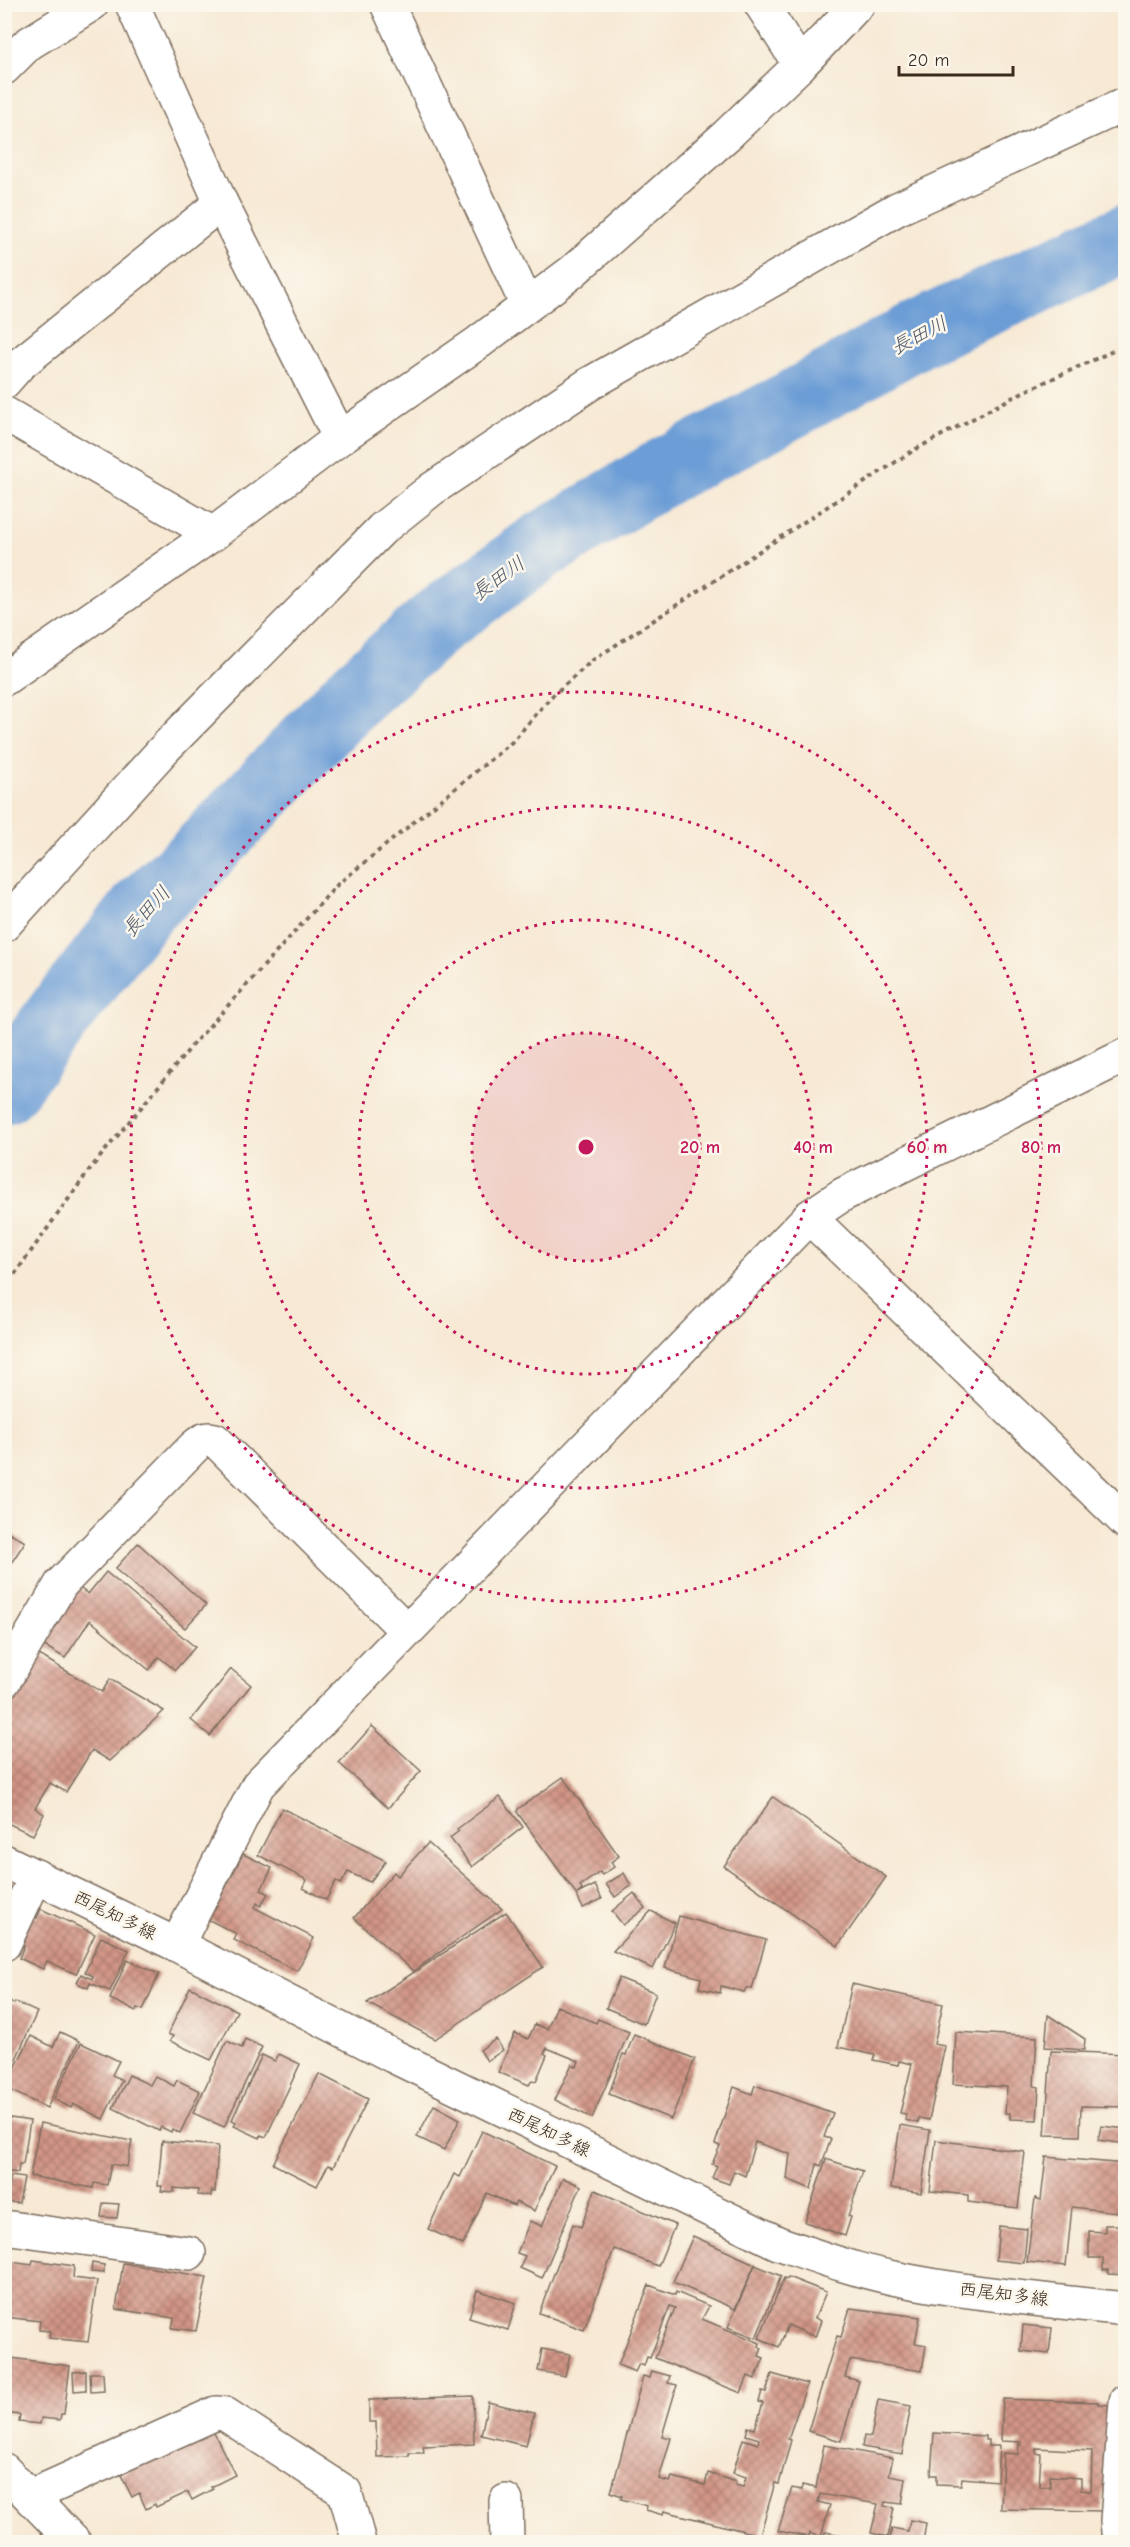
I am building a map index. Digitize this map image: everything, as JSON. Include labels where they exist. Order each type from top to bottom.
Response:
[{"type":"street","points":[[4,69],[28,44],[92,4]]},
{"type":"street","points":[[132,4],[221,203],[340,438]]},
{"type":"street","points":[[387,4],[527,305]]},
{"type":"street","points":[[761,4],[800,65]]},
{"type":"street","points":[[4,679],[213,534],[340,438],[479,342],[597,250],[727,135],[800,65],[858,4]]},
{"type":"street","points":[[4,925],[166,747],[382,529],[432,489],[591,383],[897,209],[1125,104]]},
{"type":"street","points":[[4,382],[19,365],[221,203]]},
{"type":"street","points":[[4,413],[213,534]]},
{"type":"street","points":[[177,1945],[258,1785],[808,1217],[842,1195],[1125,1055]]},
{"type":"street","points":[[808,1217],[1125,1522]]},
{"type":"street","points":[[4,1681],[61,1584],[201,1440],[208,1438],[214,1440],[407,1631]]},
{"type":"street","name":"西尾知多線","points":[[4,1861],[177,1945],[404,2061],[778,2242],[832,2261],[892,2278],[958,2289],[1125,2309]]},
{"type":"street","points":[[4,1944],[36,1876]]},
{"type":"street","points":[[4,2227],[189,2253]]},
{"type":"street","points":[[1119,2542],[1117,2521],[1125,2401]]},
{"type":"street","points":[[31,2496],[216,2414],[225,2414],[345,2492],[359,2542]]},
{"type":"street","points":[[4,2470],[74,2542]]},
{"type":"street","points":[[506,2501],[507,2542]]},
{"type":"path","points":[[4,1289],[90,1169],[196,1041],[338,884],[512,742],[551,697],[593,660],[914,450],[1021,393],[1125,345]]},
{"type":"building","points":[[4,1529],[25,1542],[4,1574]]},
{"type":"building","points":[[138,1543],[206,1605],[185,1628],[115,1569]]},
{"type":"building","points":[[106,1572],[195,1647],[175,1670],[159,1657],[149,1670],[90,1620],[65,1658],[36,1641],[78,1587],[88,1594]]},
{"type":"building","points":[[4,1628],[14,1635],[4,1648]]},
{"type":"building","points":[[34,1652],[102,1692],[110,1679],[164,1711],[110,1761],[92,1750],[66,1792],[50,1783],[35,1808],[44,1814],[33,1835],[4,1820],[4,1701]]},
{"type":"building","points":[[231,1669],[251,1685],[210,1736],[191,1720]]},
{"type":"building","points":[[372,1726],[421,1771],[388,1808],[339,1763]]},
{"type":"building","points":[[563,1777],[619,1856],[611,1862],[614,1867],[602,1875],[600,1872],[580,1886],[582,1890],[577,1894],[595,1885],[602,1899],[583,1908],[574,1891],[517,1812]]},
{"type":"building","points":[[500,1797],[523,1827],[472,1867],[450,1838],[459,1831],[457,1829]]},
{"type":"building","points":[[773,1797],[886,1877],[838,1946],[724,1866]]},
{"type":"building","points":[[282,1808],[386,1861],[370,1882],[348,1872],[341,1884],[336,1881],[326,1900],[303,1888],[307,1880],[258,1855]]},
{"type":"building","points":[[428,1843],[502,1909],[413,1971],[354,1918],[394,1872],[398,1876]]},
{"type":"building","points":[[243,1854],[272,1868],[261,1890],[268,1893],[261,1906],[257,1903],[255,1908],[314,1938],[297,1971],[234,1940],[237,1934],[209,1920]]},
{"type":"building","points":[[624,1873],[631,1886],[615,1897],[606,1884]]},
{"type":"building","points":[[634,1893],[645,1908],[623,1925],[612,1911]]},
{"type":"building","points":[[41,1909],[95,1934],[76,1974],[47,1961],[43,1969],[19,1958],[24,1946],[18,1943],[31,1914],[37,1918]]},
{"type":"building","points":[[651,1911],[675,1923],[653,1969],[613,1951]]},
{"type":"building","points":[[506,1912],[543,1967],[435,2039],[367,2003]]},
{"type":"building","points":[[679,1916],[766,1940],[752,1989],[746,1988],[744,1992],[721,1986],[720,1993],[699,1988],[701,1978],[665,1968]]},
{"type":"building","points":[[101,1937],[129,1950],[110,1991],[90,1983],[88,1988],[77,1983],[81,1974],[92,1979],[93,1976],[85,1972]]},
{"type":"building","points":[[127,1960],[159,1974],[143,2010],[137,2008],[136,2011],[110,1999]]},
{"type":"building","points":[[619,1978],[656,1993],[644,2024],[606,2008]]},
{"type":"building","points":[[852,1984],[943,2004],[934,2044],[945,2046],[929,2120],[919,2118],[918,2123],[905,2120],[906,2114],[900,2113],[912,2064],[899,2061],[898,2065],[873,2060],[875,2055],[838,2047]]},
{"type":"building","points":[[190,1987],[237,2011],[211,2060],[170,2041],[173,2036],[168,2034]]},
{"type":"building","points":[[4,2000],[14,2004],[15,2002],[37,2012],[11,2070],[8,2069],[7,2072],[4,2071]]},
{"type":"building","points":[[557,2006],[596,2023],[598,2019],[629,2032],[592,2118],[555,2100],[572,2064],[577,2067],[579,2061],[547,2048],[544,2053],[547,2055],[536,2081],[532,2080],[529,2085],[498,2072],[515,2033],[528,2039],[535,2024],[547,2029]]},
{"type":"building","points":[[1048,2015],[1085,2039],[1084,2050],[1045,2047]]},
{"type":"building","points":[[60,2032],[79,2041],[47,2108],[5,2088],[31,2036],[53,2047]]},
{"type":"building","points":[[956,2032],[1037,2037],[1034,2086],[1039,2087],[1037,2120],[1010,2119],[1010,2113],[1005,2113],[1007,2087],[953,2084]]},
{"type":"building","points":[[634,2034],[695,2059],[671,2119],[609,2094],[623,2054],[626,2055]]},
{"type":"building","points":[[245,2039],[262,2047],[224,2127],[193,2113],[227,2041],[242,2048]]},
{"type":"building","points":[[496,2039],[503,2050],[487,2061],[480,2050]]},
{"type":"building","points":[[81,2043],[119,2061],[112,2075],[122,2080],[103,2119],[73,2104],[71,2108],[54,2099]]},
{"type":"building","points":[[1051,2051],[1126,2054],[1126,2107],[1081,2106],[1080,2136],[1045,2135]]},
{"type":"building","points":[[279,2054],[300,2064],[266,2137],[261,2135],[260,2138],[234,2126],[236,2122],[232,2120],[262,2055],[275,2061]]},
{"type":"building","points":[[319,2074],[368,2099],[333,2167],[328,2165],[317,2186],[273,2164]]},
{"type":"building","points":[[129,2075],[150,2085],[155,2076],[174,2086],[177,2080],[200,2091],[180,2133],[161,2127],[159,2131],[113,2108]]},
{"type":"building","points":[[755,2085],[833,2113],[824,2137],[831,2139],[821,2166],[817,2164],[811,2189],[787,2179],[790,2154],[755,2142],[745,2176],[734,2171],[729,2184],[712,2178],[717,2166],[712,2164],[720,2146],[715,2144],[734,2087],[752,2094]]},
{"type":"building","points":[[434,2105],[460,2119],[444,2150],[417,2137]]},
{"type":"building","points":[[4,2117],[30,2121],[23,2164],[19,2164],[18,2173],[4,2171]]},
{"type":"building","points":[[40,2123],[132,2141],[127,2167],[111,2164],[107,2185],[94,2183],[93,2188],[30,2176]]},
{"type":"building","points":[[900,2125],[930,2130],[921,2193],[891,2188]]},
{"type":"building","points":[[1101,2126],[1126,2129],[1126,2144],[1098,2140]]},
{"type":"building","points":[[482,2131],[555,2166],[534,2211],[516,2202],[514,2206],[487,2193],[463,2245],[428,2229],[454,2174],[460,2177]]},
{"type":"building","points":[[936,2140],[1025,2152],[1018,2208],[968,2202],[968,2195],[930,2191]]},
{"type":"building","points":[[162,2141],[218,2146],[215,2192],[212,2191],[211,2196],[198,2195],[198,2190],[174,2188],[174,2192],[161,2191],[162,2186],[158,2186]]},
{"type":"building","points":[[1046,2157],[1126,2164],[1126,2213],[1072,2207],[1066,2266],[1027,2262],[1035,2198],[1041,2200]]},
{"type":"building","points":[[826,2159],[863,2171],[848,2216],[851,2217],[845,2236],[805,2222]]},
{"type":"building","points":[[11,2176],[24,2178],[19,2203],[7,2202]]},
{"type":"building","points":[[563,2178],[581,2186],[542,2278],[520,2268],[525,2256],[517,2253],[530,2221],[542,2226]]},
{"type":"building","points":[[595,2190],[675,2225],[658,2266],[614,2249],[584,2330],[539,2313],[573,2224],[581,2227]]},
{"type":"building","points":[[103,2203],[119,2204],[117,2218],[101,2217]]},
{"type":"building","points":[[1105,2225],[1126,2225],[1126,2275],[1108,2274],[1108,2270],[1103,2270],[1103,2258],[1089,2258],[1089,2231],[1105,2232]]},
{"type":"building","points":[[999,2226],[1027,2229],[1024,2263],[996,2260]]},
{"type":"building","points":[[693,2236],[755,2264],[735,2309],[673,2282]]},
{"type":"building","points":[[33,2260],[74,2266],[73,2278],[97,2281],[88,2342],[49,2338],[50,2331],[39,2330],[40,2321],[4,2317],[4,2261],[32,2265]]},
{"type":"building","points":[[92,2263],[104,2265],[104,2273],[91,2272]]},
{"type":"building","points":[[123,2263],[207,2277],[196,2331],[172,2328],[174,2318],[116,2309]]},
{"type":"building","points":[[755,2265],[781,2276],[756,2338],[728,2327]]},
{"type":"building","points":[[788,2277],[826,2292],[815,2318],[821,2321],[815,2337],[788,2325],[779,2347],[759,2338],[784,2278]]},
{"type":"building","points":[[649,2285],[675,2295],[676,2292],[709,2306],[702,2319],[760,2343],[759,2347],[762,2348],[759,2356],[764,2358],[755,2379],[748,2376],[741,2393],[655,2358],[675,2308],[670,2306],[650,2358],[647,2357],[644,2366],[639,2364],[635,2372],[618,2365]]},
{"type":"building","points":[[477,2290],[516,2303],[508,2330],[469,2318]]},
{"type":"building","points":[[850,2308],[920,2317],[915,2343],[926,2345],[922,2371],[850,2360],[845,2377],[859,2381],[841,2441],[808,2431],[837,2336],[841,2337]]},
{"type":"building","points":[[1023,2325],[1052,2328],[1049,2354],[1021,2351]]},
{"type":"building","points":[[542,2349],[570,2354],[565,2376],[538,2371]]},
{"type":"building","points":[[4,2357],[70,2366],[64,2414],[61,2414],[60,2420],[41,2418],[40,2424],[19,2422],[20,2415],[4,2413]]},
{"type":"building","points":[[86,2371],[86,2390],[74,2391],[73,2372]]},
{"type":"building","points":[[652,2371],[670,2376],[668,2383],[677,2385],[662,2436],[671,2438],[659,2479],[670,2482],[672,2477],[705,2485],[708,2473],[736,2482],[735,2485],[743,2487],[746,2477],[733,2473],[743,2439],[758,2444],[759,2439],[746,2435],[748,2427],[755,2429],[763,2403],[759,2402],[762,2391],[766,2392],[772,2374],[807,2384],[788,2439],[791,2440],[779,2484],[775,2483],[760,2535],[664,2511],[663,2515],[646,2510],[647,2506],[621,2499],[622,2496],[611,2492],[643,2376],[650,2378]]},
{"type":"building","points":[[90,2373],[103,2373],[104,2391],[91,2392]]},
{"type":"building","points":[[473,2396],[474,2444],[423,2446],[424,2453],[377,2457],[376,2422],[369,2422],[369,2400]]},
{"type":"building","points":[[1003,2399],[1098,2402],[1098,2404],[1111,2405],[1108,2492],[1102,2491],[1102,2511],[1001,2509],[1003,2453],[1018,2454],[1019,2444],[1022,2445],[1022,2442],[1001,2441]],"holes":[[[1036,2448],[1092,2451],[1091,2491],[1081,2490],[1081,2478],[1050,2476],[1050,2487],[1039,2487],[1041,2454],[1036,2453]]]},
{"type":"building","points":[[878,2400],[911,2406],[902,2454],[862,2447],[864,2436],[871,2437]]},
{"type":"building","points":[[488,2402],[534,2413],[526,2446],[481,2435]]},
{"type":"building","points":[[211,2427],[235,2475],[192,2500],[188,2492],[156,2507],[155,2504],[146,2509],[139,2493],[132,2497],[121,2475],[134,2468],[132,2465]]},
{"type":"building","points":[[934,2433],[985,2436],[988,2446],[999,2446],[997,2481],[962,2478],[961,2485],[937,2484],[937,2475],[931,2475]]},
{"type":"building","points":[[824,2445],[893,2458],[889,2475],[906,2478],[902,2504],[885,2502],[884,2506],[894,2508],[888,2537],[871,2533],[878,2504],[820,2494],[818,2502],[830,2505],[821,2537],[809,2533],[809,2537],[778,2531],[792,2488],[802,2490],[802,2485],[816,2488]]},
{"type":"building","points":[[910,2520],[926,2523],[923,2542],[889,2542],[892,2528],[908,2531]]},
{"type":"building","points":[[825,2532],[875,2541],[875,2542],[823,2542]]},
{"type":"waterway","name":"長田川","points":[[4,1090],[62,1011],[145,906],[195,861],[354,695],[437,622],[540,547],[665,471],[800,400],[918,334],[1126,238]]}]
